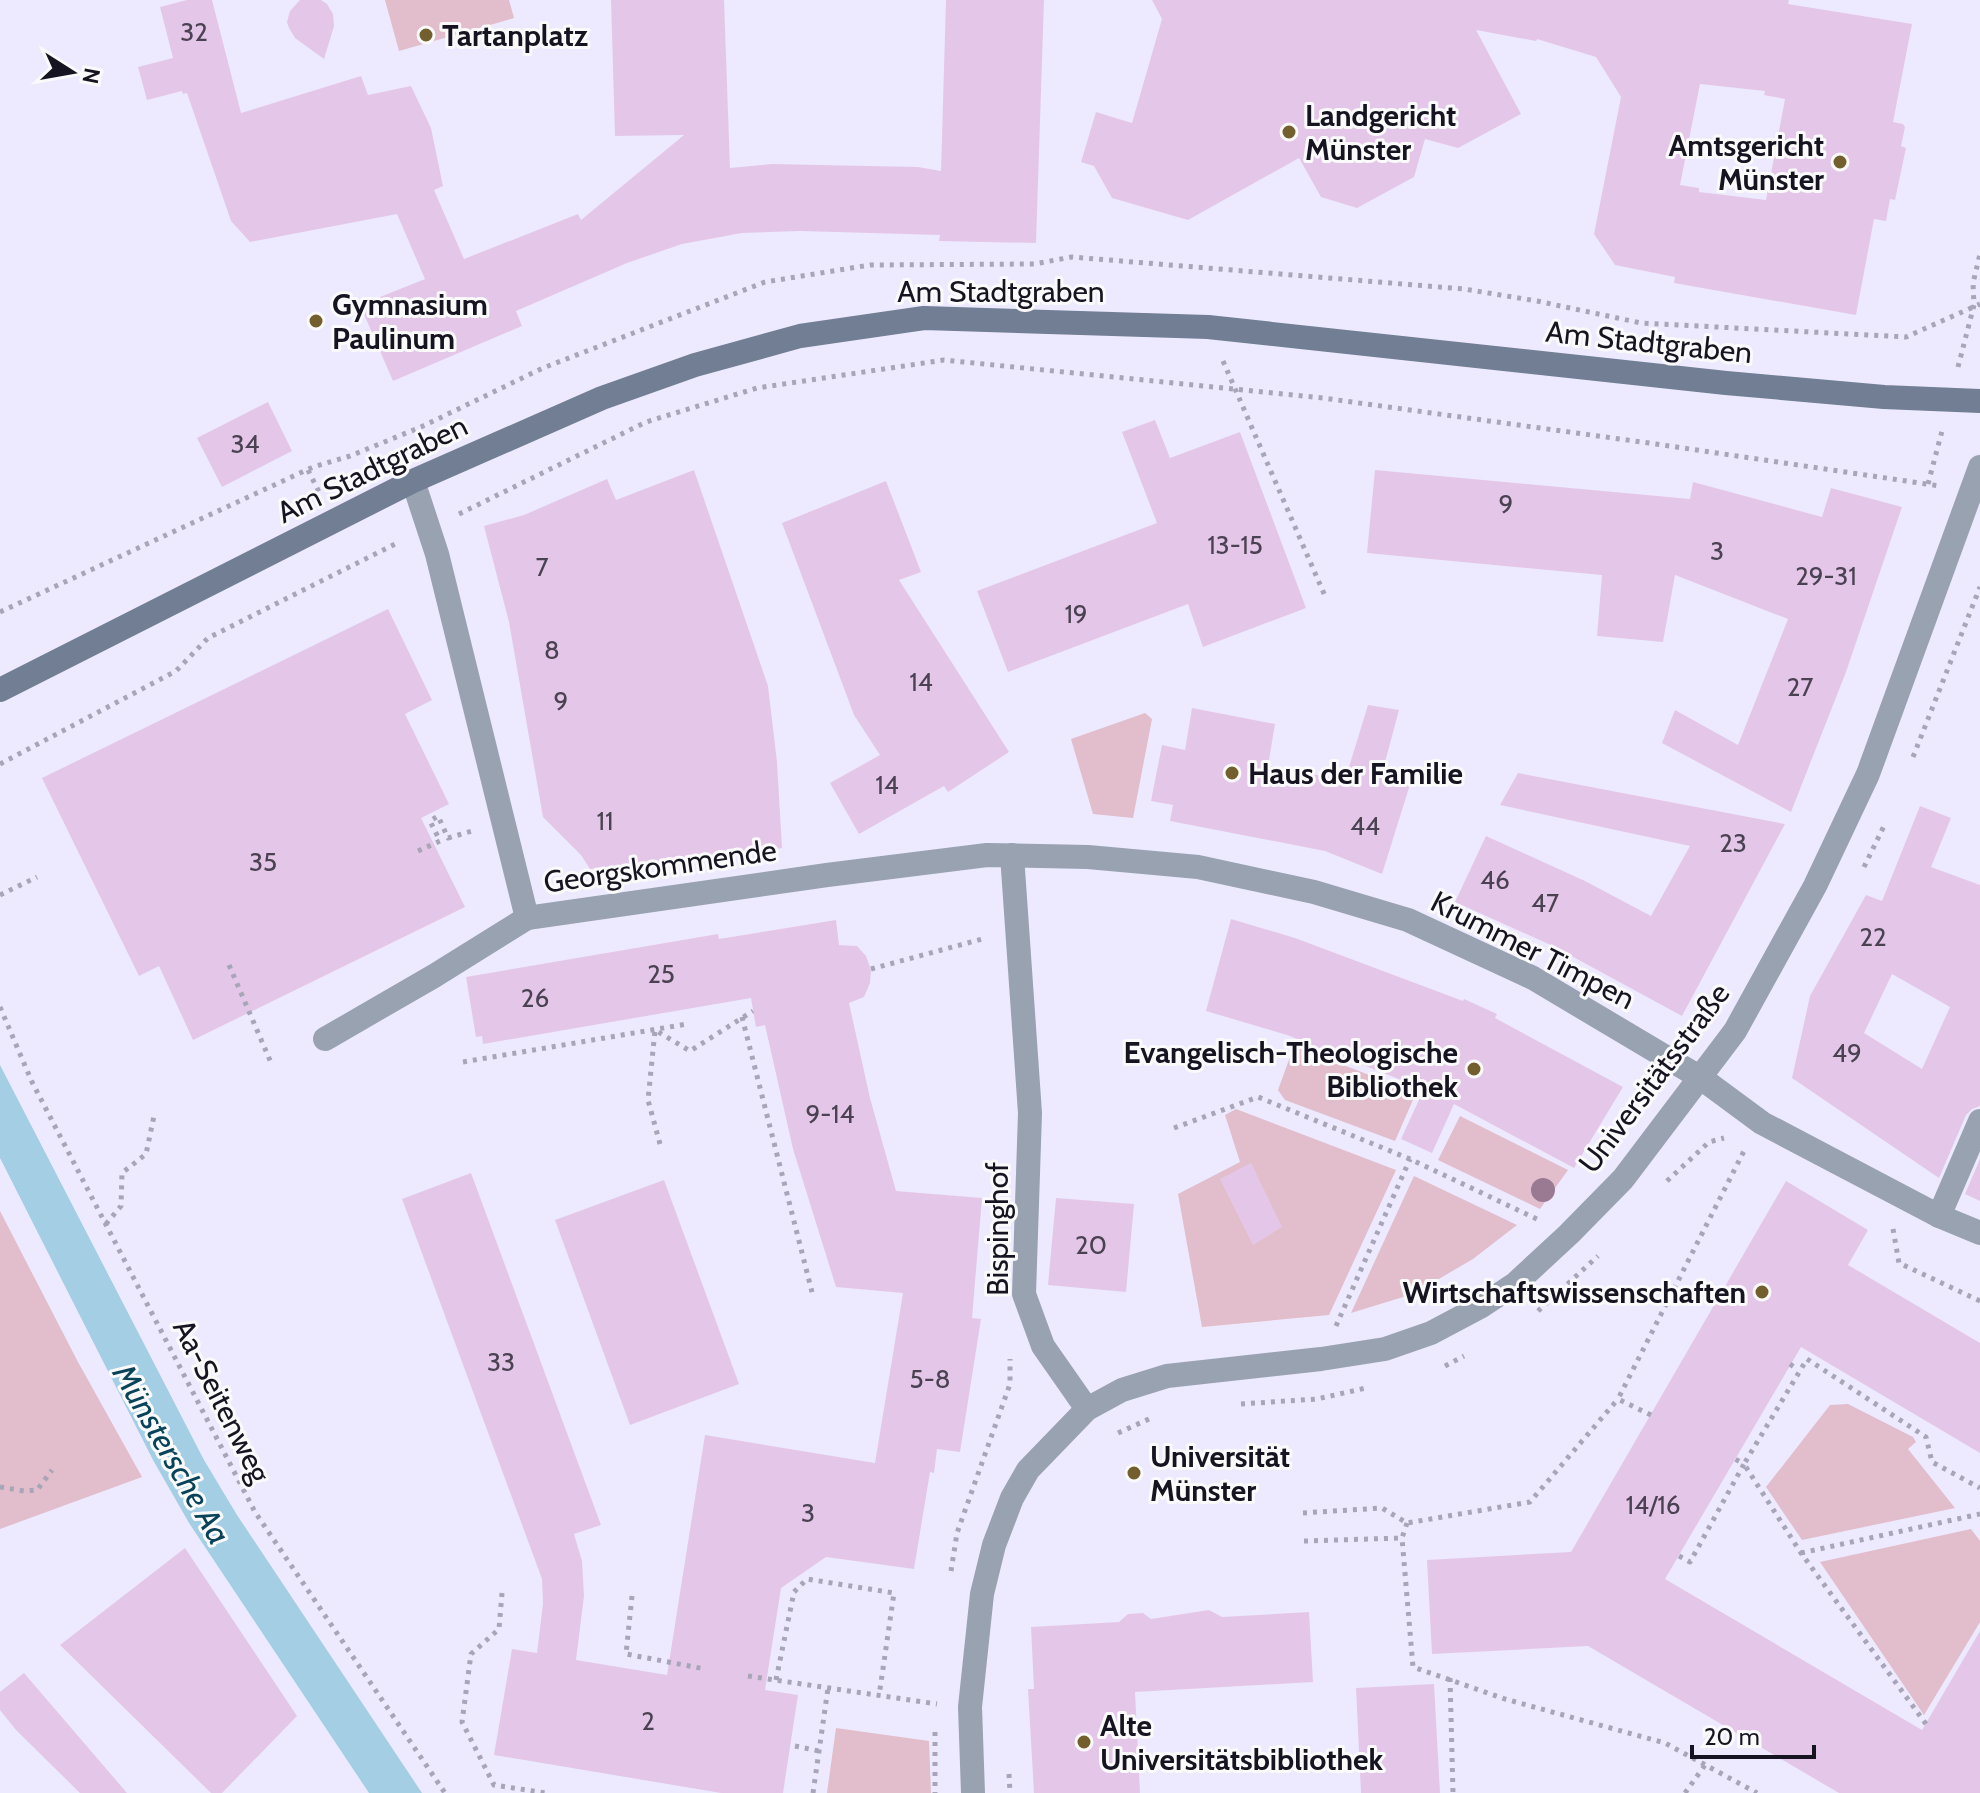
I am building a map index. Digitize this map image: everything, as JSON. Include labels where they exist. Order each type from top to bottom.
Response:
[{"type":"main road","name":"Am Stadtgraben","points":[[0,690],[413,481],[602,398],[695,365],[800,336],[924,318],[1208,327],[1726,383],[1884,397],[1980,401]]},
{"type":"street","name":"Universitätsstraße","points":[[1087,1409],[1122,1390],[1167,1376],[1385,1349],[1431,1333],[1515,1284],[1623,1179],[1735,1031],[1788,940],[1868,774],[1980,467]]},
{"type":"street","name":"Georgskommende","points":[[413,481],[437,554],[527,918],[827,875],[987,855],[1012,855]]},
{"type":"street","name":"Krummer Timpen","points":[[1012,855],[1088,857],[1198,867],[1314,892],[1408,920],[1533,978],[1701,1078],[1762,1123],[1939,1216],[1980,1233]]},
{"type":"street","name":"Bispinghof","points":[[1012,855],[1030,1113],[1024,1294],[1043,1346],[1087,1409]]},
{"type":"street","points":[[325,1039],[527,918]]},
{"type":"street","points":[[1939,1216],[1980,1121]]},
{"type":"street","points":[[973,1793],[970,1707],[982,1594],[994,1545],[1012,1498],[1028,1470],[1087,1409]]},
{"type":"path","points":[[1977,305],[1973,283],[1980,254]]},
{"type":"path","points":[[1208,327],[1325,596]]},
{"type":"path","points":[[0,764],[176,671],[208,638],[646,422],[757,388],[838,374],[944,360],[1235,389],[1656,444],[1972,492]]},
{"type":"path","points":[[418,851],[440,841],[430,821],[438,816],[448,838]]},
{"type":"path","points":[[0,895],[37,877]]},
{"type":"path","points":[[871,969],[996,936]]},
{"type":"path","points":[[229,965],[272,1065]]},
{"type":"path","name":"Aa-Seitenweg","points":[[0,1007],[32,1082],[255,1512],[445,1793]]},
{"type":"path","points":[[655,1030],[690,1051],[753,1011]]},
{"type":"path","points":[[742,1017],[813,1296]]},
{"type":"path","points":[[463,1062],[687,1024]]},
{"type":"path","points":[[655,1030],[648,1100],[660,1144]]},
{"type":"path","points":[[1174,1128],[1258,1097],[1410,1159],[1569,1234]]},
{"type":"path","points":[[106,1224],[121,1206],[122,1173],[146,1154],[154,1116]]},
{"type":"path","points":[[1658,1188],[1709,1142],[1722,1137],[1759,1155]]},
{"type":"path","points":[[1303,1513],[1382,1508],[1407,1523],[1530,1502],[1618,1399],[1746,1148]]},
{"type":"path","points":[[1321,1359],[1410,1159]]},
{"type":"path","points":[[1893,1225],[1899,1263],[1980,1301]]},
{"type":"path","points":[[1532,1315],[1586,1270],[1607,1246]]},
{"type":"path","points":[[950,1573],[957,1533],[1010,1384],[1010,1353]]},
{"type":"path","points":[[1439,1368],[1466,1356]]},
{"type":"path","points":[[1679,1556],[1690,1562],[1807,1359],[1926,1437],[1932,1462],[1980,1488]]},
{"type":"path","points":[[1790,1364],[1798,1370]]},
{"type":"path","points":[[1240,1404],[1317,1399],[1372,1387]]},
{"type":"path","points":[[1618,1399],[1651,1415]]},
{"type":"path","points":[[1110,1437],[1156,1416]]},
{"type":"path","points":[[1735,1459],[1744,1464],[1801,1553],[1926,1724]]},
{"type":"path","points":[[0,1487],[37,1490],[52,1470]]},
{"type":"path","points":[[1801,1553],[1980,1514]]},
{"type":"path","points":[[1407,1523],[1402,1538],[1413,1667],[1505,1699],[1665,1743],[1757,1793]]},
{"type":"path","points":[[1304,1541],[1402,1538]]},
{"type":"path","points":[[776,1680],[794,1592],[807,1579],[894,1593],[879,1696]]},
{"type":"path","points":[[502,1593],[499,1629],[471,1654],[462,1722],[494,1785],[546,1793]]},
{"type":"path","points":[[632,1596],[626,1654],[705,1669]]},
{"type":"path","points":[[748,1676],[936,1704]]},
{"type":"path","points":[[1450,1678],[1453,1793]]},
{"type":"path","points":[[813,1793],[828,1688]]},
{"type":"path","points":[[935,1793],[937,1689]]},
{"type":"path","points":[[795,1746],[819,1751]]},
{"type":"path","points":[[1685,1793],[1705,1765]]},
{"type":"path","points":[[1008,1766],[1010,1793]]},
{"type":"shaded area","name":"Tartanplatz","points":[[385,0],[509,0],[514,18],[399,51]]},
{"type":"shaded area","points":[[1145,713],[1152,719],[1133,818],[1093,814],[1071,739]]},
{"type":"shaded area","points":[[1294,1046],[1416,1093],[1395,1141],[1285,1100],[1278,1090]]},
{"type":"shaded area","points":[[1236,1109],[1396,1170],[1329,1315],[1202,1327],[1178,1194],[1240,1162],[1225,1115]]},
{"type":"shaded area","points":[[1460,1116],[1568,1170],[1540,1209],[1438,1160]]},
{"type":"shaded area","points":[[1414,1176],[1517,1225],[1473,1259],[1413,1294],[1351,1313]]},
{"type":"shaded area","points":[[0,1211],[142,1477],[0,1529]]},
{"type":"shaded area","points":[[1848,1404],[1913,1437],[1916,1442],[1908,1449],[1955,1508],[1802,1540],[1766,1487],[1830,1405]]},
{"type":"shaded area","points":[[1971,1529],[1980,1541],[1980,1622],[1924,1715],[1820,1562]]},
{"type":"shaded area","points":[[836,1728],[929,1741],[931,1793],[827,1793]]},
{"type":"water","name":"Münstersche Aa","points":[[0,1065],[204,1460],[237,1515],[422,1793],[369,1793],[189,1523],[153,1460],[0,1158]]},
{"type":"building","points":[[187,0],[212,0],[241,113],[361,76],[368,95],[411,86],[431,128],[443,186],[434,190],[464,259],[578,214],[581,220],[684,135],[615,136],[611,0],[724,0],[730,168],[772,164],[918,167],[941,171],[946,0],[1044,0],[1036,243],[939,241],[940,235],[800,231],[742,233],[682,244],[627,263],[516,311],[522,326],[393,381],[360,305],[425,279],[397,214],[250,242],[231,221],[187,93],[183,94],[182,91],[147,100],[138,67],[173,58],[160,7]]},
{"type":"building","points":[[300,0],[321,0],[333,14],[334,26],[324,59],[295,38],[289,28],[290,11]]},
{"type":"building","name":"Landgericht Münster","points":[[1152,0],[1789,0],[1788,4],[1912,24],[1893,122],[1905,127],[1901,146],[1906,148],[1895,200],[1890,199],[1886,221],[1874,219],[1856,315],[1674,283],[1675,277],[1615,265],[1594,234],[1621,97],[1596,57],[1537,39],[1476,30],[1521,114],[1458,148],[1425,139],[1414,177],[1357,208],[1321,197],[1299,158],[1188,220],[1112,198],[1094,166],[1081,162],[1096,112],[1132,123],[1162,19]],"holes":[[[1700,84],[1765,91],[1764,95],[1785,99],[1766,200],[1699,192],[1699,188],[1680,185]]]},
{"type":"building","points":[[268,402],[292,451],[222,487],[197,438]]},
{"type":"building","points":[[1155,420],[1170,458],[1240,432],[1306,608],[1203,647],[1188,604],[1008,672],[977,591],[1157,523],[1122,432]]},
{"type":"building","points":[[694,470],[768,686],[777,762],[782,848],[744,855],[590,869],[581,855],[543,817],[509,622],[484,526],[524,515],[607,479],[616,500]]},
{"type":"building","points":[[1375,470],[1690,499],[1693,482],[1822,517],[1831,488],[1902,507],[1846,672],[1791,812],[1662,743],[1675,710],[1738,745],[1788,619],[1675,575],[1663,642],[1597,636],[1602,575],[1367,553]]},
{"type":"building","points":[[886,481],[921,572],[899,580],[1009,752],[948,792],[944,786],[859,834],[830,783],[880,755],[854,715],[782,523]]},
{"type":"building","points":[[388,609],[432,700],[405,714],[449,804],[421,818],[465,907],[193,1040],[159,966],[139,976],[42,778]]},
{"type":"building","name":"Haus der Familie","points":[[1368,705],[1399,710],[1384,766],[1413,775],[1382,874],[1325,851],[1170,821],[1173,805],[1151,801],[1162,745],[1185,750],[1192,708],[1275,724],[1268,766],[1345,780]]},
{"type":"building","points":[[1518,773],[1785,824],[1682,1016],[1553,946],[1455,902],[1486,836],[1585,881],[1651,916],[1690,846],[1500,805]]},
{"type":"building","points":[[1920,806],[1951,818],[1931,867],[1980,885],[1980,1106],[1966,1115],[1939,1178],[1792,1078],[1810,996],[1866,895],[1882,901]],"holes":[[[1892,974],[1950,1007],[1922,1069],[1864,1033]]]},
{"type":"building","points":[[1231,919],[1295,938],[1464,999],[1497,1014],[1495,1018],[1623,1087],[1574,1168],[1454,1104],[1432,1153],[1401,1139],[1424,1089],[1287,1035],[1206,1011]]},
{"type":"building","points":[[836,920],[839,945],[857,946],[866,956],[871,970],[864,997],[849,1003],[870,1098],[896,1191],[982,1198],[972,1318],[981,1319],[960,1452],[937,1449],[934,1473],[930,1472],[914,1569],[826,1557],[781,1588],[765,1690],[798,1695],[783,1793],[721,1793],[494,1755],[512,1649],[537,1653],[543,1604],[542,1579],[402,1199],[471,1173],[601,1525],[574,1534],[582,1561],[584,1596],[576,1660],[667,1675],[705,1435],[875,1463],[903,1293],[836,1287],[793,1149],[765,1025],[756,1027],[751,998],[483,1044],[482,1036],[476,1037],[466,977],[718,934],[719,939]]},
{"type":"building","points":[[1980,1159],[1980,1201],[1965,1194]]},
{"type":"building","points":[[1251,1163],[1282,1227],[1253,1245],[1220,1179]]},
{"type":"building","points":[[664,1180],[739,1384],[630,1425],[555,1220]]},
{"type":"building","points":[[1786,1181],[1868,1230],[1848,1265],[1980,1343],[1980,1453],[1801,1347],[1665,1579],[1922,1730],[1980,1631],[1980,1793],[1839,1793],[1588,1646],[1432,1654],[1427,1560],[1571,1552]]},
{"type":"building","points":[[1056,1198],[1134,1204],[1126,1292],[1048,1285]]},
{"type":"building","points":[[185,1548],[297,1716],[222,1793],[211,1793],[60,1645]]},
{"type":"building","name":"Alte Universitätsbibliothek","points":[[1209,1610],[1222,1617],[1309,1612],[1313,1682],[1135,1692],[1140,1793],[1034,1793],[1028,1689],[1034,1689],[1031,1627],[1119,1622],[1128,1614],[1143,1613],[1151,1619]]},
{"type":"building","points":[[24,1673],[127,1793],[80,1793],[16,1730],[0,1710],[0,1692]]},
{"type":"building","points":[[1434,1684],[1440,1793],[1361,1793],[1356,1688]]},
{"type":"place","name":"Tartanplatz","points":[[426,35]]},
{"type":"place","name":"Landgericht Münster","points":[[1289,132]]},
{"type":"place","name":"Amtsgericht Münster","points":[[1840,162]]},
{"type":"place","name":"Gymnasium Paulinum","points":[[316,321]]},
{"type":"place","name":"Haus der Familie","points":[[1232,773]]},
{"type":"place","name":"Evangelisch-Theologische Bibliothek","points":[[1474,1069]]},
{"type":"place","name":"Wirtschaftswissenschaften","points":[[1762,1292]]},
{"type":"place","name":"Universität Münster","points":[[1134,1473]]},
{"type":"place","name":"Alte Universitätsbibliothek","points":[[1084,1742]]}]
